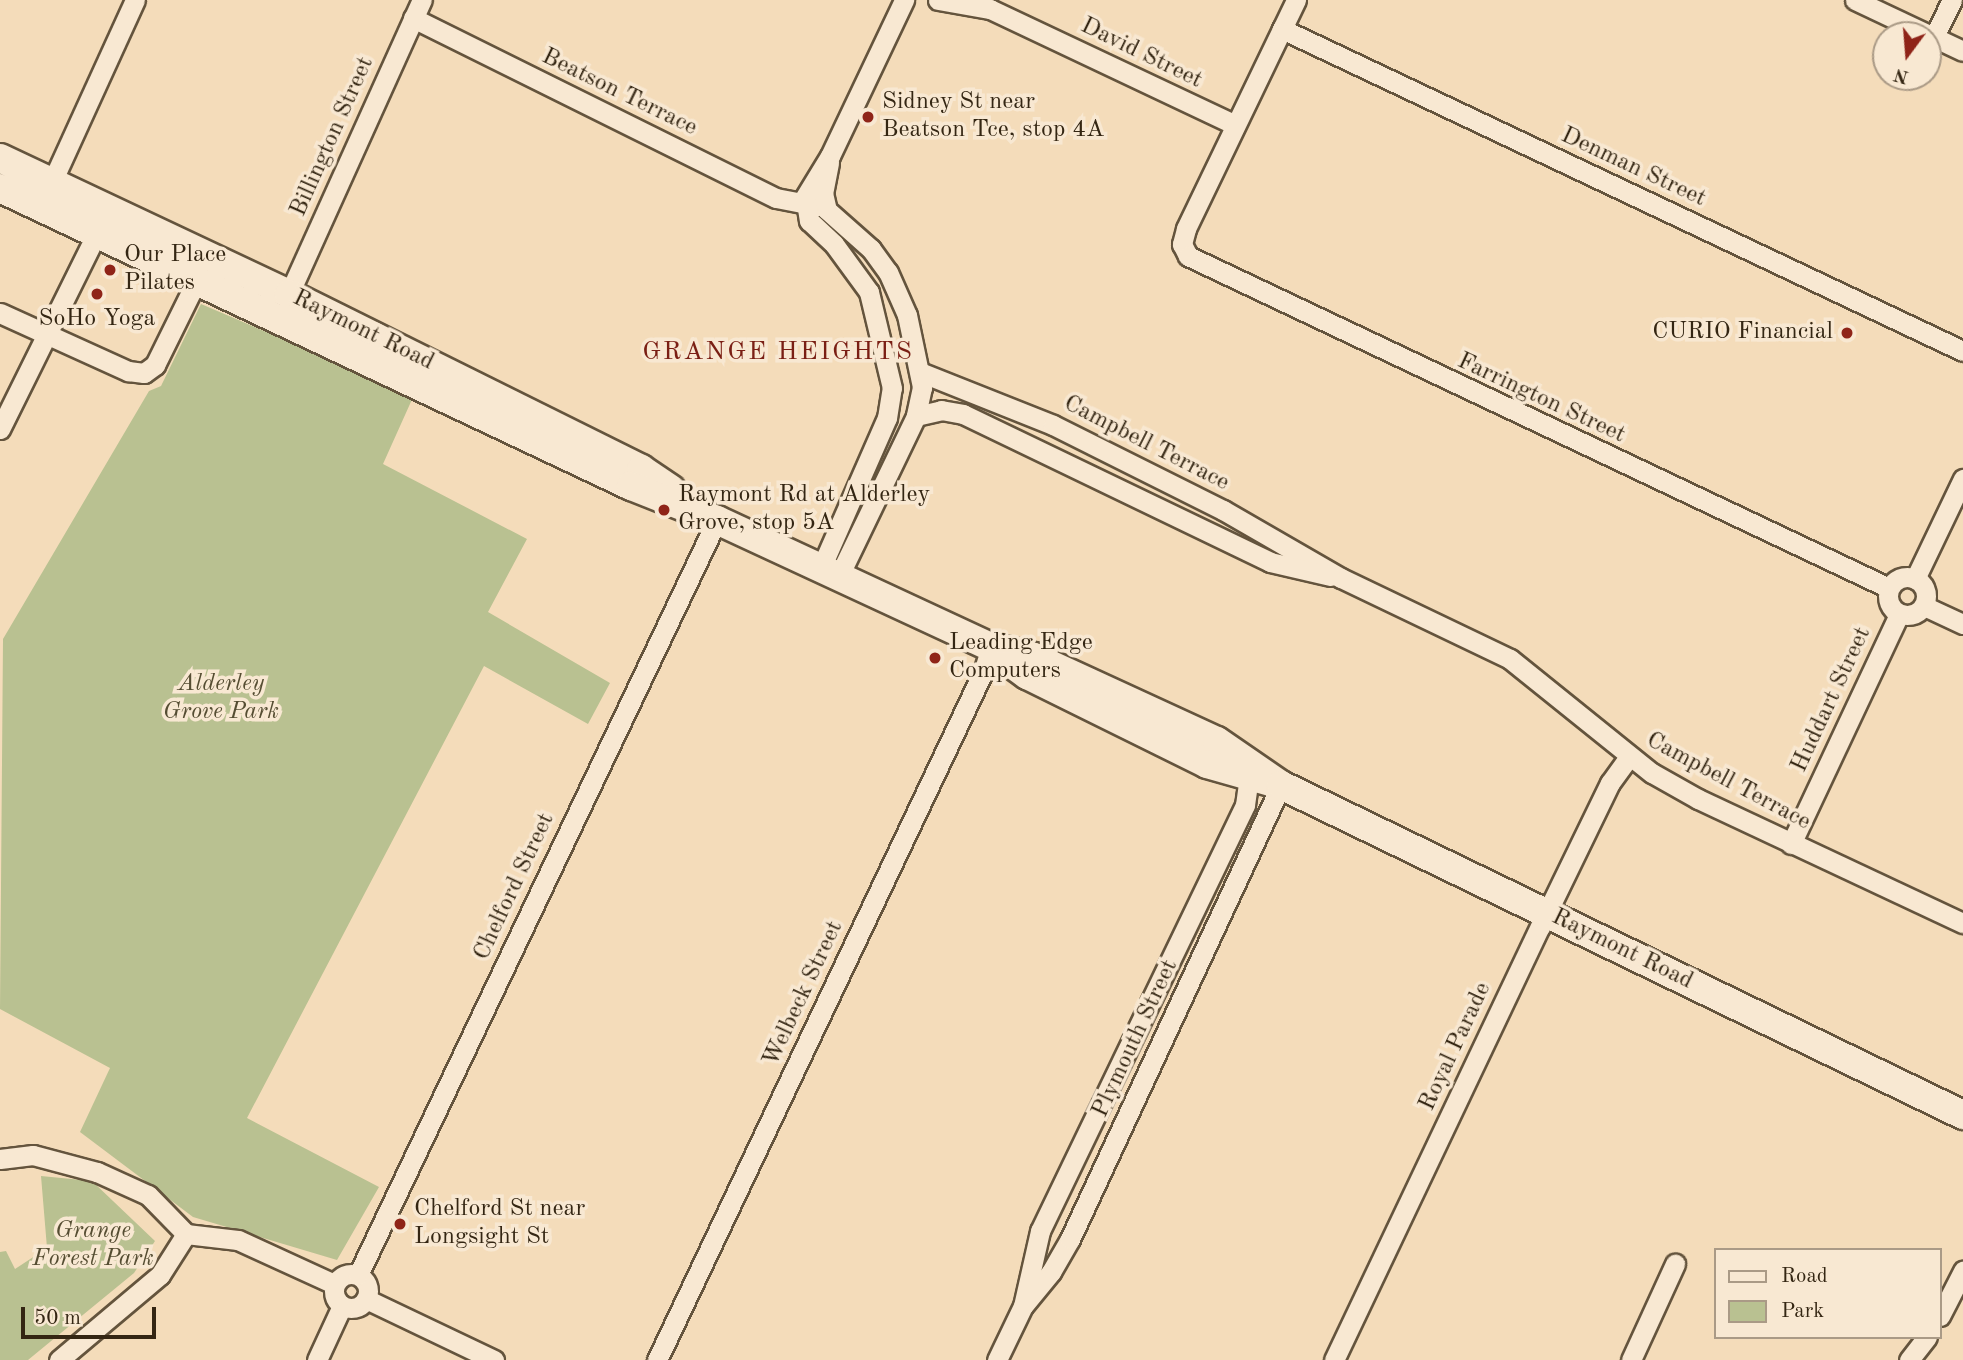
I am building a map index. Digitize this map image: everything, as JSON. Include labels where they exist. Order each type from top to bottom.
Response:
[{"type":"main road","name":"Raymont Road","points":[[0,158],[52,182],[283,307],[631,486],[717,520],[991,648],[1027,675],[1207,764],[1280,785]]},
{"type":"main road","name":"Raymont Road","points":[[0,188],[197,280],[283,307]]},
{"type":"main road","name":"Raymont Road","points":[[991,648],[1034,657],[1217,741],[1280,785],[1963,1115]]},
{"type":"street","points":[[52,182],[135,0]]},
{"type":"street","name":"Billington Street","points":[[283,307],[422,0]]},
{"type":"street","name":"David Street","points":[[904,1],[937,0],[985,4],[1233,124]]},
{"type":"street","points":[[1233,124],[1296,0]]},
{"type":"street","points":[[1855,0],[1900,21]]},
{"type":"street","points":[[1942,21],[1952,0]]},
{"type":"street","points":[[830,572],[865,467],[891,404],[889,362],[869,292],[834,244],[809,221],[804,205],[808,186],[830,156],[904,1]]},
{"type":"street","name":"Beatson Terrace","points":[[413,18],[771,196],[804,205],[826,206]]},
{"type":"street","name":"Denman Street","points":[[1282,29],[1963,351]]},
{"type":"street","points":[[1942,41],[1963,51]]},
{"type":"street","name":"Farrington Street","points":[[1233,124],[1182,243],[1188,256],[1201,265],[1889,588]]},
{"type":"street","points":[[830,156],[823,193],[826,206],[888,272],[907,316],[920,372],[916,416],[885,477],[830,572]]},
{"type":"street","points":[[0,429],[97,233]]},
{"type":"street","points":[[0,313],[130,372],[147,372],[155,365],[197,280]]},
{"type":"street","name":"Campbell Terrace","points":[[920,372],[1032,415],[1223,510],[1341,578],[1518,663],[1628,758],[1698,799],[1963,923]]},
{"type":"street","points":[[966,416],[972,390]]},
{"type":"street","name":"Campbell Terrace","points":[[916,416],[941,410],[966,416],[1270,562],[1341,578]]},
{"type":"street","points":[[865,467],[885,477]]},
{"type":"street","points":[[1916,579],[1963,479]]},
{"type":"street","name":"Chelford Street","points":[[358,1275],[717,520]]},
{"type":"street","points":[[1900,578],[1916,579],[1925,590],[1924,606],[1913,615],[1899,614],[1889,603],[1889,588],[1900,578]]},
{"type":"street","points":[[1924,606],[1963,624]]},
{"type":"street","name":"Huddart Street","points":[[1791,844],[1899,614]]},
{"type":"street","name":"Welbeck Street","points":[[657,1360],[983,672],[991,648]]},
{"type":"street","name":"Royal Parade","points":[[1334,1360],[1546,914],[1610,783],[1628,758]]},
{"type":"street","name":"Plymouth Street","points":[[997,1360],[1023,1306],[1040,1231],[1245,805],[1249,778]]},
{"type":"street","name":"Plymouth Street","points":[[1023,1306],[1051,1272],[1070,1239],[1280,785]]},
{"type":"street","points":[[0,1159],[33,1154],[97,1172],[148,1195],[186,1234],[238,1240],[334,1284]]},
{"type":"street","points":[[59,1360],[145,1290],[173,1260],[186,1234]]},
{"type":"street","points":[[1631,1360],[1675,1264]]},
{"type":"street","points":[[1942,1312],[1963,1271]]},
{"type":"street","points":[[358,1275],[368,1288],[366,1299],[353,1307],[342,1306],[334,1294],[334,1284],[341,1276],[358,1275]]},
{"type":"street","points":[[366,1299],[494,1360]]},
{"type":"street","points":[[317,1360],[342,1306]]},
{"type":"street","points":[[1909,1360],[1925,1339]]},
{"type":"green space","name":"Alderley Grove Park","points":[[201,304],[414,395],[383,464],[527,539],[488,612],[610,683],[588,724],[484,666],[247,1118],[379,1187],[337,1260],[193,1217],[80,1132],[110,1068],[0,1009],[3,639],[149,391],[161,386]]},
{"type":"green space","name":"Grange Forest Park","points":[[41,1176],[92,1181],[155,1241],[134,1273],[28,1360],[0,1360],[0,1252],[6,1251],[15,1269],[47,1248]]},
{"type":"place","name":"Sidney St near Beatson Tce, stop 4A","points":[[868,117]]},
{"type":"place","name":"Our Place Pilates","points":[[110,270]]},
{"type":"place","name":"SoHo Yoga","points":[[97,294]]},
{"type":"place","name":"CURIO Financial","points":[[1847,333]]},
{"type":"place","name":"Raymont Rd at Alderley Grove, stop 5A","points":[[664,510]]},
{"type":"place","name":"Leading Edge Computers","points":[[935,658]]},
{"type":"place","name":"Chelford St near Longsight St","points":[[400,1224]]},
{"type":"district","name":"GRANGE HEIGHTS","points":[[778,353]]}]
